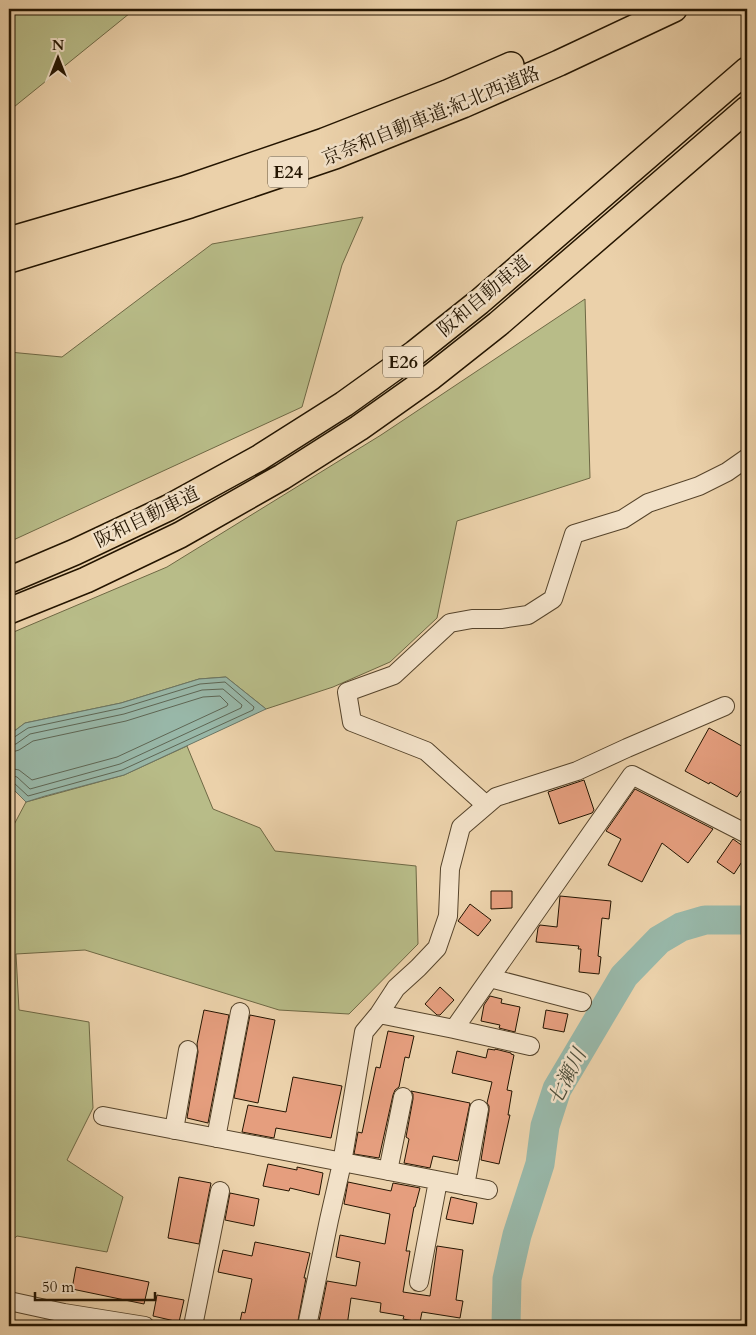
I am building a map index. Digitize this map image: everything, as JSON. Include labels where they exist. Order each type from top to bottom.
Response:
[{"type":"highway","name":"京奈和自動車道;紀北西道路","points":[[9,260],[190,205],[335,156],[464,105],[636,9]]},
{"type":"highway","name":"京奈和自動車道;紀北西道路","points":[[9,240],[184,189],[324,140],[447,93],[552,57],[674,9]]},
{"type":"highway","name":"阪和自動車道","points":[[9,580],[75,552],[168,508],[259,458],[344,404],[415,353],[479,302],[747,70]]},
{"type":"highway","name":"阪和自動車道","points":[[9,612],[86,580],[180,535],[282,478],[359,428],[431,377],[498,324],[747,109]]},
{"type":"highway","points":[[9,570],[69,546],[259,458]]},
{"type":"street","points":[[486,805],[426,751],[352,722],[347,692],[394,675],[450,623],[472,619],[501,619],[528,615],[553,599],[574,534],[622,520],[648,503],[699,486],[727,472],[747,458]]},
{"type":"street","points":[[306,1326],[342,1162],[364,1032],[379,1014],[396,988],[437,948],[448,916],[450,869],[461,827],[496,797],[577,771],[725,706]]},
{"type":"street","points":[[454,1029],[632,775],[747,834]]},
{"type":"street","points":[[490,978],[582,1002]]},
{"type":"street","points":[[216,1138],[240,1012]]},
{"type":"street","points":[[379,1014],[530,1046]]},
{"type":"street","points":[[174,1130],[188,1050]]},
{"type":"street","points":[[388,1171],[403,1097]]},
{"type":"street","points":[[465,1186],[479,1109]]},
{"type":"street","points":[[103,1116],[488,1190]]},
{"type":"street","points":[[419,1282],[438,1181]]},
{"type":"street","points":[[193,1326],[220,1191]]},
{"type":"street","points":[[9,1301],[64,1313],[145,1326]]},
{"type":"green space","points":[[9,9],[135,9],[9,111]]},
{"type":"green space","points":[[363,217],[342,265],[302,407],[9,542],[9,352],[62,357],[212,244]]},
{"type":"green space","points":[[585,299],[590,478],[457,521],[437,618],[390,662],[333,687],[266,709],[226,677],[199,679],[121,703],[25,723],[9,735],[9,634],[167,567],[381,435]]},
{"type":"green space","points":[[187,746],[213,809],[260,828],[275,851],[416,866],[418,944],[349,1014],[279,1010],[85,950],[16,954],[19,1010],[89,1022],[93,1108],[67,1160],[123,1197],[107,1252],[17,1236],[9,1243],[9,834],[26,802],[124,775]]},
{"type":"water","points":[[226,677],[266,709],[124,775],[26,802],[9,785],[9,735],[25,723],[121,703],[199,679]]},
{"type":"building","points":[[709,728],[747,749],[747,796],[741,791],[737,797],[685,771]]},
{"type":"building","points":[[584,780],[594,810],[592,813],[559,824],[548,792]]},
{"type":"building","points":[[635,789],[713,829],[688,863],[662,843],[642,882],[608,865],[621,839],[606,831]]},
{"type":"building","points":[[733,839],[747,849],[747,854],[734,874],[717,862]]},
{"type":"building","points":[[491,891],[512,891],[512,908],[491,909]]},
{"type":"building","points":[[560,896],[611,901],[609,919],[602,918],[598,956],[601,957],[599,974],[579,972],[581,949],[578,949],[579,946],[536,942],[540,925],[557,927]]},
{"type":"building","points":[[470,904],[491,920],[478,936],[458,921]]},
{"type":"building","points":[[440,987],[454,1000],[440,1015],[437,1015],[425,1004]]},
{"type":"building","points":[[490,996],[502,999],[501,1003],[520,1007],[515,1032],[499,1028],[500,1025],[481,1021],[484,1005]]},
{"type":"building","points":[[204,1010],[229,1015],[208,1123],[187,1118],[198,1052],[197,1044]]},
{"type":"building","points":[[546,1010],[568,1014],[564,1032],[543,1028]]},
{"type":"building","points":[[250,1015],[275,1020],[258,1103],[234,1098]]},
{"type":"building","points":[[388,1031],[414,1036],[409,1058],[405,1057],[399,1087],[393,1095],[379,1158],[354,1154],[358,1132],[362,1133],[376,1067],[380,1068]]},
{"type":"building","points":[[488,1049],[495,1049],[514,1055],[507,1090],[512,1091],[508,1115],[510,1115],[499,1164],[481,1160],[489,1111],[487,1103],[492,1082],[452,1073],[457,1051],[486,1058]]},
{"type":"building","points":[[293,1077],[342,1086],[331,1138],[276,1128],[274,1138],[242,1132],[248,1105],[286,1112]]},
{"type":"building","points":[[411,1091],[470,1103],[458,1161],[433,1156],[430,1168],[404,1163],[409,1139],[406,1137],[413,1099]]},
{"type":"building","points":[[268,1164],[297,1170],[297,1167],[323,1173],[319,1195],[290,1188],[289,1191],[263,1186]]},
{"type":"building","points":[[179,1177],[211,1183],[199,1244],[168,1238]]},
{"type":"building","points":[[348,1182],[391,1191],[393,1183],[420,1188],[414,1207],[406,1251],[410,1251],[403,1292],[430,1296],[437,1246],[463,1250],[456,1300],[463,1301],[460,1318],[422,1312],[420,1322],[403,1319],[404,1316],[380,1312],[381,1303],[351,1298],[347,1326],[318,1326],[327,1281],[356,1286],[360,1262],[336,1257],[340,1235],[385,1244],[390,1214],[344,1204]]},
{"type":"building","points":[[230,1193],[259,1199],[254,1226],[225,1220]]},
{"type":"building","points":[[451,1197],[477,1203],[473,1224],[446,1219]]},
{"type":"building","points":[[255,1242],[310,1253],[304,1278],[306,1278],[297,1326],[239,1326],[242,1312],[245,1313],[252,1279],[218,1272],[223,1250],[252,1256]]},
{"type":"building","points":[[76,1267],[149,1282],[144,1304],[72,1289]]},
{"type":"building","points":[[157,1295],[184,1300],[179,1322],[153,1316]]},
{"type":"waterway","name":"七瀬川","points":[[506,1326],[507,1279],[517,1235],[540,1164],[545,1126],[557,1089],[624,976],[659,940],[681,927],[705,920],[747,920]]}]
